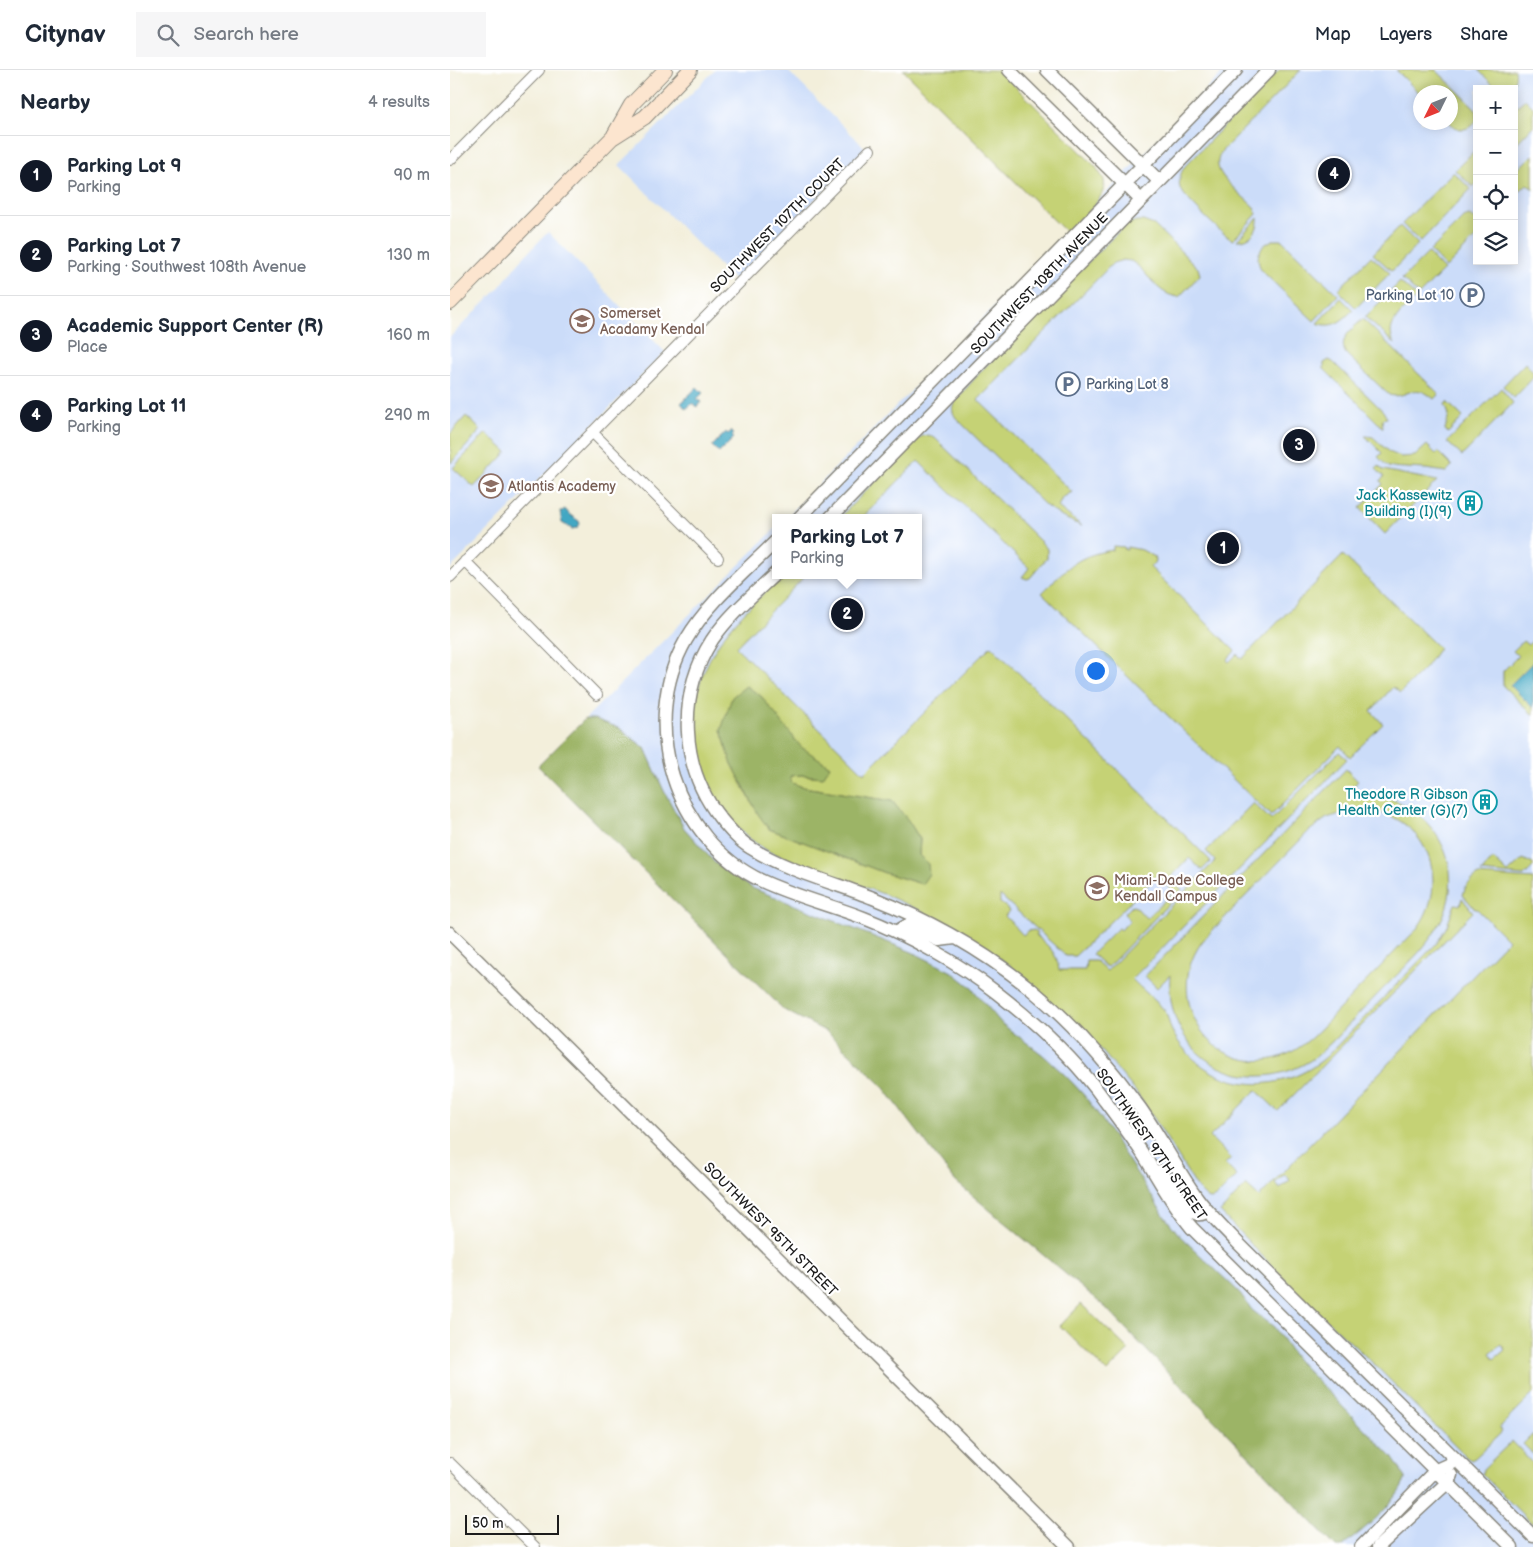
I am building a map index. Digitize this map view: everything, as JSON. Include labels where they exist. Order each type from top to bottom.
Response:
[{"type":"main road","points":[[612,138],[631,105],[665,70]]},
{"type":"main road","points":[[450,303],[612,138],[644,117],[690,70]]},
{"type":"street","points":[[450,160],[539,70]]},
{"type":"street","points":[[1009,70],[1141,200]]},
{"type":"street","points":[[1046,70],[1159,181]]},
{"type":"street","name":"SOUTHWEST 108TH AVENUE","points":[[803,514],[1236,70]]},
{"type":"street","name":"SOUTHWEST 108TH AVENUE","points":[[834,514],[1269,70]]},
{"type":"street","name":"SOUTHWEST 107TH COURT","points":[[450,577],[870,150]]},
{"type":"street","points":[[592,432],[718,558]]},
{"type":"street","name":"SOUTHWEST 97TH STREET","points":[[772,545],[702,618],[686,640],[674,665],[664,714],[664,733],[676,788],[697,826],[716,848],[736,866],[761,881],[865,918],[896,932],[949,961],[986,985],[1047,1036],[1064,1052],[1097,1090],[1147,1161],[1179,1212],[1208,1245],[1512,1547]]},
{"type":"street","points":[[465,561],[597,694]]},
{"type":"street","name":"SOUTHWEST 97TH STREET","points":[[772,577],[722,628],[706,652],[692,687],[688,731],[692,764],[704,794],[724,822],[749,847],[772,860],[874,898],[908,913],[956,938],[1031,990],[1059,1015],[1098,1055],[1140,1108],[1191,1189],[1208,1211],[1533,1536]]},
{"type":"street","points":[[896,932],[908,925],[940,940],[956,938]]},
{"type":"street","name":"SOUTHWEST 95TH STREET","points":[[450,933],[1069,1547]]},
{"type":"street","points":[[1147,1161],[1166,1177],[1192,1212],[1200,1214],[1208,1211]]},
{"type":"street","points":[[1361,1547],[1436,1470],[1456,1461]]},
{"type":"street","points":[[1378,1547],[1448,1482],[1456,1461]]},
{"type":"street","points":[[450,1463],[535,1547]]},
{"type":"shaded area","points":[[715,70],[787,70],[866,149],[734,280],[619,165]]},
{"type":"shaded area","name":"Miami-Dade College Kendall Campus","points":[[1225,70],[1533,70],[1533,1547],[1336,1547],[1105,1307],[955,1181],[881,1084],[827,1032],[784,1010],[538,766],[772,532],[772,579],[922,579],[922,514],[790,514]]},
{"type":"shaded area","name":"Atlantis Academy","points":[[548,232],[665,352],[450,569],[450,337],[498,289],[519,262]]},
{"type":"green space","points":[[903,70],[999,70],[1096,167],[1104,180],[1102,194],[1097,202],[1067,233]]},
{"type":"green space","points":[[1279,70],[1301,70],[1222,151],[1218,158],[1218,166],[1223,177],[1254,207],[1257,214],[1233,240],[1213,224],[1183,193],[1180,188],[1180,176],[1185,166]]},
{"type":"green space","points":[[1396,70],[1436,70],[1451,85],[1413,85],[1413,87]]},
{"type":"green space","points":[[1478,70],[1515,70],[1514,82],[1511,85],[1493,85]]},
{"type":"green space","points":[[1458,91],[1473,106],[1473,124],[1470,127],[1458,128]]},
{"type":"green space","points":[[1525,99],[1533,107],[1533,126],[1518,142],[1518,130],[1518,105]]},
{"type":"green space","points":[[1473,152],[1473,187],[1455,170]]},
{"type":"green space","points":[[1533,154],[1533,189],[1527,184],[1518,193],[1518,169]]},
{"type":"green space","points":[[1453,172],[1471,189],[1420,242],[1402,224]]},
{"type":"green space","points":[[1469,216],[1473,218],[1473,240],[1446,268],[1430,251],[1463,218]]},
{"type":"green space","points":[[1258,218],[1257,227],[1253,234],[1246,239],[1237,240]]},
{"type":"green space","points":[[1143,221],[1154,225],[1198,268],[1200,275],[1179,297],[1158,288],[1131,261],[1123,260],[1113,263],[978,400],[1072,492],[1062,498],[1058,507],[1082,526],[1062,517],[1046,506],[956,418],[953,407],[955,401],[984,368],[1112,238],[1127,224]]},
{"type":"green space","points":[[1400,226],[1418,244],[1392,271],[1373,254]]},
{"type":"green space","points":[[1273,240],[1282,240],[1338,295],[1314,321],[1262,271],[1258,261],[1259,252],[1264,245]]},
{"type":"green space","points":[[1428,253],[1444,270],[1419,295],[1402,279]]},
{"type":"green space","points":[[1371,256],[1390,273],[1356,308],[1338,290]]},
{"type":"green space","points":[[1400,282],[1417,297],[1393,324],[1391,330],[1395,344],[1365,317]]},
{"type":"green space","points":[[1341,298],[1353,310],[1337,323],[1323,325],[1317,323]]},
{"type":"green space","points":[[1363,319],[1439,394],[1434,399],[1421,391],[1395,396],[1389,395],[1346,354],[1343,343],[1347,334]]},
{"type":"green space","points":[[1329,360],[1383,411],[1387,418],[1382,419],[1383,428],[1324,369],[1324,363]]},
{"type":"green space","points":[[1525,363],[1533,372],[1533,378],[1514,398],[1503,386]]},
{"type":"green space","points":[[1501,388],[1513,403],[1462,456],[1447,442]]},
{"type":"green space","points":[[1447,402],[1463,417],[1448,433],[1445,430],[1449,415],[1445,404]]},
{"type":"green space","points":[[466,416],[481,430],[451,463],[450,434]]},
{"type":"green space","points":[[486,433],[507,452],[474,487],[453,468]]},
{"type":"green space","points":[[928,435],[936,439],[1044,545],[1047,549],[1047,558],[1030,578],[1022,577],[1029,568],[918,461],[866,514],[843,514],[922,436]]},
{"type":"green space","points":[[1365,436],[1373,437],[1389,452],[1401,457],[1415,456],[1427,445],[1436,454],[1438,452],[1452,466],[1446,472],[1388,467],[1378,457],[1382,453]]},
{"type":"green space","points":[[1379,466],[1383,470],[1437,481],[1385,534],[1360,508],[1383,484],[1380,481],[1384,477],[1376,469]]},
{"type":"green space","points":[[1113,546],[1124,547],[1125,550],[1127,550],[1127,547],[1142,550],[1155,557],[1156,561],[1150,567],[1235,651],[1227,660],[1229,662],[1237,654],[1242,659],[1343,555],[1439,648],[1425,668],[1400,693],[1393,687],[1371,711],[1383,724],[1350,757],[1340,746],[1271,816],[1042,593],[1073,564],[1090,555],[1113,550]]},
{"type":"green space","points":[[778,579],[802,579],[736,647],[864,773],[991,646],[1210,860],[1202,870],[1189,858],[1170,878],[1182,890],[1108,967],[1092,954],[1118,928],[1121,930],[1130,920],[1124,914],[1132,906],[1136,907],[1146,918],[1174,892],[1158,877],[1159,874],[1075,956],[1066,956],[1000,895],[1000,903],[1009,911],[1005,916],[1023,935],[1028,931],[1034,930],[1037,933],[1036,935],[1054,954],[1059,970],[1085,970],[1086,961],[1096,961],[1107,971],[1215,861],[1206,851],[1253,803],[1271,820],[1339,752],[1347,759],[1132,979],[1165,1011],[1171,1029],[1184,1049],[1201,1065],[1218,1075],[1236,1081],[1255,1084],[1274,1082],[1310,1069],[1326,1057],[1437,943],[1447,926],[1455,904],[1460,905],[1462,898],[1473,912],[1278,1111],[1256,1090],[1210,1137],[1231,1158],[1225,1164],[1237,1176],[1216,1197],[1207,1198],[1198,1189],[1136,1092],[1102,1051],[1011,966],[974,941],[919,910],[886,895],[770,852],[745,834],[724,813],[709,788],[698,762],[694,734],[695,705],[702,676],[716,648],[738,619]],"holes":[[[761,696],[801,748],[830,766],[822,777],[789,776],[791,783],[803,787],[892,801],[920,839],[919,855],[928,864],[922,884],[885,873],[769,829],[741,782],[721,730]]]},
{"type":"green space","points":[[1533,640],[1533,715],[1503,686],[1503,671],[1518,656],[1513,651],[1523,641],[1528,645]]},
{"type":"green space","points":[[746,686],[761,696],[801,747],[830,766],[823,777],[790,776],[792,783],[803,787],[892,801],[908,820],[920,839],[919,855],[928,864],[929,874],[922,884],[885,873],[769,829],[758,814],[731,762],[721,730],[732,697]]},
{"type":"green space","points":[[585,719],[595,719],[619,728],[645,748],[664,791],[684,828],[715,863],[752,888],[912,952],[952,972],[971,987],[1002,1024],[1043,1055],[1066,1076],[1083,1094],[1101,1118],[1165,1217],[1180,1236],[1240,1293],[1252,1310],[1274,1327],[1296,1359],[1392,1457],[1406,1478],[1395,1498],[1379,1516],[1342,1547],[1336,1547],[1105,1307],[955,1181],[881,1084],[827,1032],[784,1010],[538,766]]},
{"type":"green space","points":[[1346,769],[1358,781],[1346,794],[1369,794],[1401,803],[1428,824],[1443,846],[1450,871],[1450,890],[1440,924],[1430,939],[1407,966],[1317,1056],[1291,1070],[1265,1076],[1239,1074],[1216,1065],[1196,1050],[1181,1030],[1172,1005],[1170,975],[1157,988],[1145,976]],"holes":[[[1353,810],[1377,812],[1397,819],[1414,832],[1425,849],[1432,869],[1433,889],[1427,911],[1415,931],[1309,1040],[1292,1052],[1283,1056],[1257,1061],[1234,1056],[1214,1045],[1199,1027],[1190,1006],[1187,983],[1192,959],[1206,937],[1309,831],[1327,818]]]},
{"type":"green space","points":[[1493,859],[1508,873],[1523,859],[1533,864],[1533,867],[1524,876],[1481,872]]},
{"type":"green space","points":[[1478,875],[1533,879],[1533,1394],[1499,1428],[1502,1432],[1471,1460],[1377,1367],[1297,1292],[1220,1212],[1246,1185],[1259,1197],[1508,940],[1463,895],[1466,886]],"holes":[[[1285,1174],[1290,1180],[1280,1189],[1275,1183]],[[1501,1344],[1505,1350],[1494,1359],[1490,1353]]]},
{"type":"green space","points":[[1081,1304],[1129,1350],[1107,1372],[1060,1326]]},
{"type":"green space","points":[[1533,1434],[1533,1454],[1523,1444]]},
{"type":"green space","points":[[1512,1441],[1533,1463],[1533,1525],[1482,1474],[1483,1469]]},
{"type":"water","points":[[697,387],[703,393],[697,399],[701,402],[697,407],[693,403],[686,409],[681,403]]},
{"type":"water","points":[[731,431],[734,434],[732,436],[734,438],[719,453],[712,446],[726,432],[728,434]]},
{"type":"water","points":[[565,509],[579,521],[580,524],[577,528],[572,529],[562,523],[560,512]]},
{"type":"water","points":[[1533,662],[1533,708],[1510,685]]},
{"type":"place","name":"Parking Lot 11","points":[[1334,174]]},
{"type":"place","name":"Parking Lot 10","points":[[1472,295]]},
{"type":"place","name":"Somerset Acadamy Kendal","points":[[582,321]]},
{"type":"place","name":"Parking Lot 8","points":[[1068,384]]},
{"type":"place","name":"Academic Support Center (R)","points":[[1299,445]]},
{"type":"place","name":"Atlantis Academy","points":[[491,486]]},
{"type":"place","name":"Jack Kassewitz Building (I)(9)","points":[[1470,503]]},
{"type":"place","name":"Parking Lot 9","points":[[1223,548]]},
{"type":"place","name":"Parking Lot 7","points":[[847,614]]},
{"type":"place","name":"Theodore R Gibson Health Center (G)(7)","points":[[1485,802]]},
{"type":"place","name":"Miami-Dade College Kendall Campus","points":[[1097,888]]}]
